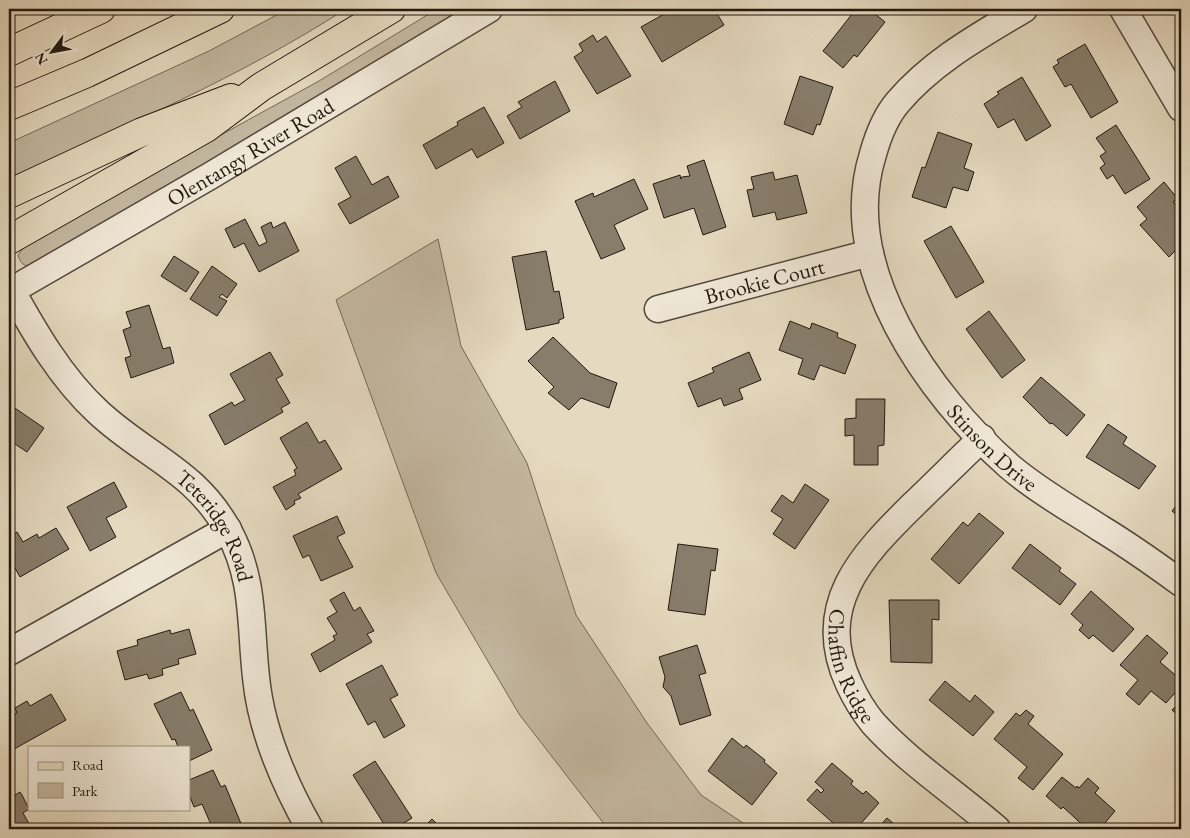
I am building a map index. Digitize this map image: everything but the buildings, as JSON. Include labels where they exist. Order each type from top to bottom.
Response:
[{"type":"main road","points":[[9,52],[101,9]]},
{"type":"main road","points":[[9,106],[87,73],[220,9]]},
{"type":"main road","name":"Olentangy River Road","points":[[9,240],[206,128],[260,87],[391,9]]},
{"type":"main road","name":"Olentangy River Road","points":[[9,194],[142,132],[260,87]]},
{"type":"street","name":"Olentangy River Road","points":[[10,290],[210,176],[489,9]]},
{"type":"street","name":"Stinson Drive","points":[[1024,9],[948,55],[898,102],[879,134],[869,166],[865,196],[865,223],[870,253],[887,303],[921,366],[961,419],[1008,465],[1038,489],[1110,534],[1181,583]]},
{"type":"street","points":[[1123,9],[1181,108]]},
{"type":"street","name":"Brookie Court","points":[[658,309],[870,253]]},
{"type":"street","name":"Teteridge Road","points":[[10,290],[55,362],[76,389],[99,413],[126,435],[195,485],[207,497],[228,529],[244,562],[249,586],[256,679],[274,753],[287,785],[310,829]]},
{"type":"street","name":"Chaffin Ridge","points":[[982,438],[876,542],[852,575],[839,606],[837,648],[850,687],[873,722],[997,829]]},
{"type":"street","points":[[9,652],[228,529]]},
{"type":"green space","points":[[288,9],[346,9],[223,79],[139,120],[9,178],[9,143],[209,51]]},
{"type":"green space","points":[[437,9],[470,9],[32,266],[24,265],[20,261],[18,255],[28,241],[319,81]]},
{"type":"green space","points":[[438,239],[461,346],[527,463],[576,615],[647,723],[701,795],[752,829],[608,829],[519,714],[436,573],[336,300]]}]
